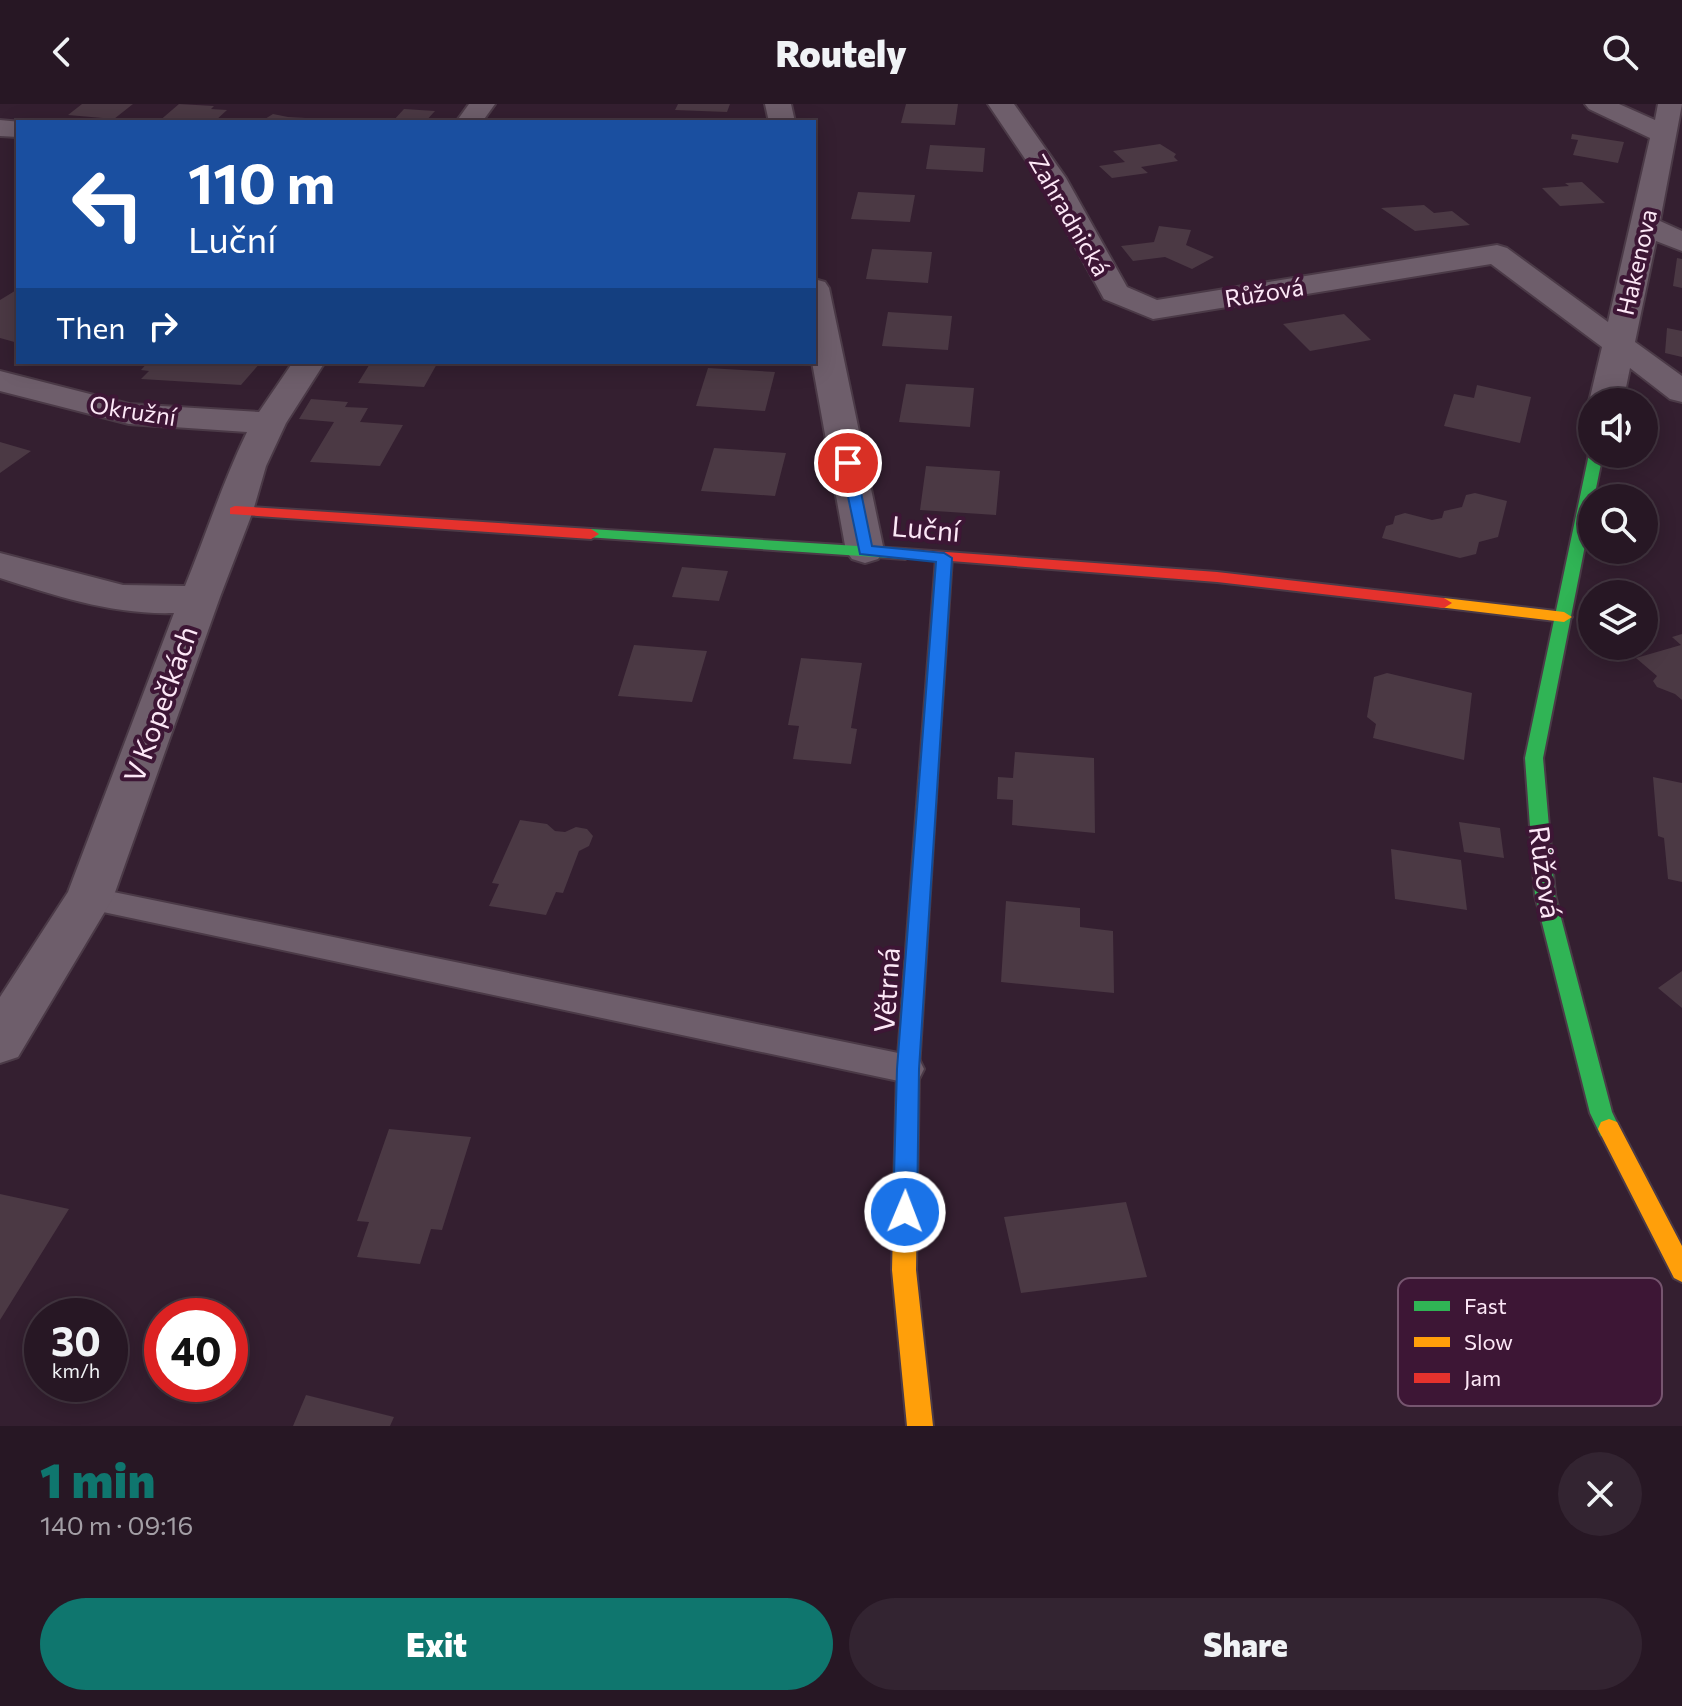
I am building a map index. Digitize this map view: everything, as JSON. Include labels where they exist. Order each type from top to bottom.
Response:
[{"type":"street","name":"Zahradnická","points":[[1001,104],[1052,178],[1115,293],[1153,310]]},
{"type":"street","points":[[1598,104],[1672,119]]},
{"type":"street","name":"Hakenova","points":[[1672,119],[1618,341],[1682,392]]},
{"type":"street","points":[[1644,224],[1682,242]]},
{"type":"street","name":"Růžová","points":[[1153,310],[1497,254],[1618,341]]},
{"type":"street","points":[[816,298],[865,551]]},
{"type":"street","points":[[1609,388],[1618,341]]},
{"type":"street","name":"V Kopečkách","points":[[0,1041],[89,898],[235,511],[248,466],[269,423],[308,364]]},
{"type":"street","name":"Okružní","points":[[0,381],[129,414],[269,423]]},
{"type":"street","name":"Růžová","points":[[1593,468],[1534,758],[1545,895],[1601,1113],[1682,1270]]},
{"type":"street","name":"Luční","points":[[235,511],[1217,577],[1564,617]]},
{"type":"street","name":"Větrná","points":[[920,1426],[904,1270],[908,1069],[944,558]]},
{"type":"street","points":[[0,565],[114,599],[166,603],[200,597]]},
{"type":"lane","points":[[89,898],[908,1069]]},
{"type":"building","points":[[82,104],[133,104],[114,119],[68,115]]},
{"type":"building","points":[[179,104],[227,110],[216,120],[160,120]]},
{"type":"building","points":[[678,104],[730,104],[727,112],[675,110]]},
{"type":"building","points":[[906,104],[958,104],[955,125],[901,123]]},
{"type":"building","points":[[404,109],[435,111],[427,120],[394,120]]},
{"type":"building","points":[[273,114],[306,118],[304,120],[263,120]]},
{"type":"building","points":[[1572,134],[1624,142],[1618,163],[1573,155],[1578,140],[1571,139]]},
{"type":"building","points":[[1160,144],[1176,154],[1174,157],[1178,161],[1141,167],[1148,173],[1112,178],[1099,166],[1125,162],[1113,151]]},
{"type":"building","points":[[930,145],[985,148],[983,172],[926,169]]},
{"type":"building","points":[[1582,182],[1605,203],[1560,206],[1542,188],[1569,186],[1565,183]]},
{"type":"building","points":[[858,192],[915,195],[910,222],[851,219]]},
{"type":"building","points":[[1424,205],[1434,213],[1452,211],[1470,225],[1415,231],[1381,208]]},
{"type":"building","points":[[1159,226],[1191,230],[1186,245],[1214,257],[1192,269],[1165,257],[1133,261],[1121,246],[1154,242]]},
{"type":"building","points":[[872,249],[932,252],[928,283],[866,279]]},
{"type":"building","points":[[1677,258],[1682,259],[1682,288],[1673,286]]},
{"type":"building","points":[[16,290],[16,342],[0,338],[0,300]]},
{"type":"building","points":[[888,312],[952,316],[948,350],[882,346]]},
{"type":"building","points":[[1344,314],[1371,340],[1310,351],[1283,324]]},
{"type":"building","points":[[1667,328],[1682,331],[1682,357],[1665,353]]},
{"type":"building","points":[[146,364],[259,364],[241,385],[141,379],[149,371],[141,370]]},
{"type":"building","points":[[370,364],[437,364],[424,387],[358,383]]},
{"type":"building","points":[[708,368],[775,372],[765,411],[696,406]]},
{"type":"building","points":[[906,384],[974,388],[970,427],[899,422]]},
{"type":"building","points":[[1477,385],[1531,397],[1520,443],[1444,426],[1454,394],[1474,398]]},
{"type":"building","points":[[311,399],[348,402],[345,407],[368,408],[360,422],[403,425],[380,466],[310,462],[334,422],[299,419]]},
{"type":"building","points":[[0,442],[31,451],[0,473]]},
{"type":"building","points":[[714,448],[786,453],[775,496],[701,491]]},
{"type":"building","points":[[926,466],[1000,471],[996,515],[920,510]]},
{"type":"building","points":[[1475,493],[1507,501],[1498,537],[1479,542],[1476,554],[1460,558],[1382,538],[1386,526],[1393,524],[1395,516],[1405,513],[1432,520],[1442,518],[1444,511],[1462,507],[1466,495]]},
{"type":"building","points":[[682,567],[728,571],[719,601],[672,597]]},
{"type":"building","points":[[1682,634],[1682,700],[1657,687],[1653,681],[1657,676],[1638,660],[1658,660],[1658,652],[1681,645],[1672,637]]},
{"type":"building","points":[[634,645],[707,651],[692,702],[618,696]]},
{"type":"building","points":[[801,658],[862,663],[851,728],[857,729],[851,764],[793,759],[799,726],[788,725]]},
{"type":"building","points":[[1387,673],[1472,693],[1464,760],[1373,738],[1376,724],[1367,717],[1374,677]]},
{"type":"building","points":[[1015,752],[1094,758],[1095,833],[1012,825],[1013,800],[997,799],[998,777],[1013,778]]},
{"type":"building","points":[[1653,777],[1682,783],[1682,882],[1668,879],[1664,838],[1658,836]]},
{"type":"building","points":[[520,820],[547,824],[555,831],[565,832],[576,827],[587,829],[593,836],[589,846],[579,851],[563,893],[556,892],[546,915],[489,906],[499,884],[492,883]]},
{"type":"building","points":[[1459,822],[1500,828],[1504,858],[1464,852]]},
{"type":"building","points":[[1391,849],[1461,860],[1467,910],[1395,899]]},
{"type":"building","points":[[1006,901],[1080,908],[1080,927],[1113,931],[1114,993],[1001,982]]},
{"type":"building","points":[[1682,971],[1682,1008],[1658,988]]},
{"type":"building","points":[[389,1129],[471,1137],[442,1230],[431,1229],[420,1264],[357,1257],[369,1222],[357,1221]]},
{"type":"building","points":[[0,1194],[69,1209],[0,1320]]},
{"type":"building","points":[[1126,1202],[1147,1277],[1021,1293],[1004,1217]]},
{"type":"building","points":[[306,1395],[394,1417],[390,1426],[293,1426]]},
{"type":"traffic: fast","points":[[1593,468],[1534,758],[1545,895],[1601,1113],[1609,1129]]},
{"type":"traffic: fast","points":[[591,534],[905,554]]},
{"type":"traffic: fast","points":[[929,765],[944,558]]},
{"type":"traffic: slow","points":[[1444,603],[1564,617]]},
{"type":"traffic: slow","points":[[920,1426],[904,1270],[908,1069],[929,765]]},
{"type":"traffic: slow","points":[[1609,1129],[1682,1270]]},
{"type":"traffic: jam","points":[[235,511],[591,534]]},
{"type":"traffic: jam","points":[[905,554],[1217,577],[1444,603]]},
{"type":"route","points":[[848,463],[865,551],[944,558],[908,1069],[905,1212]]}]
